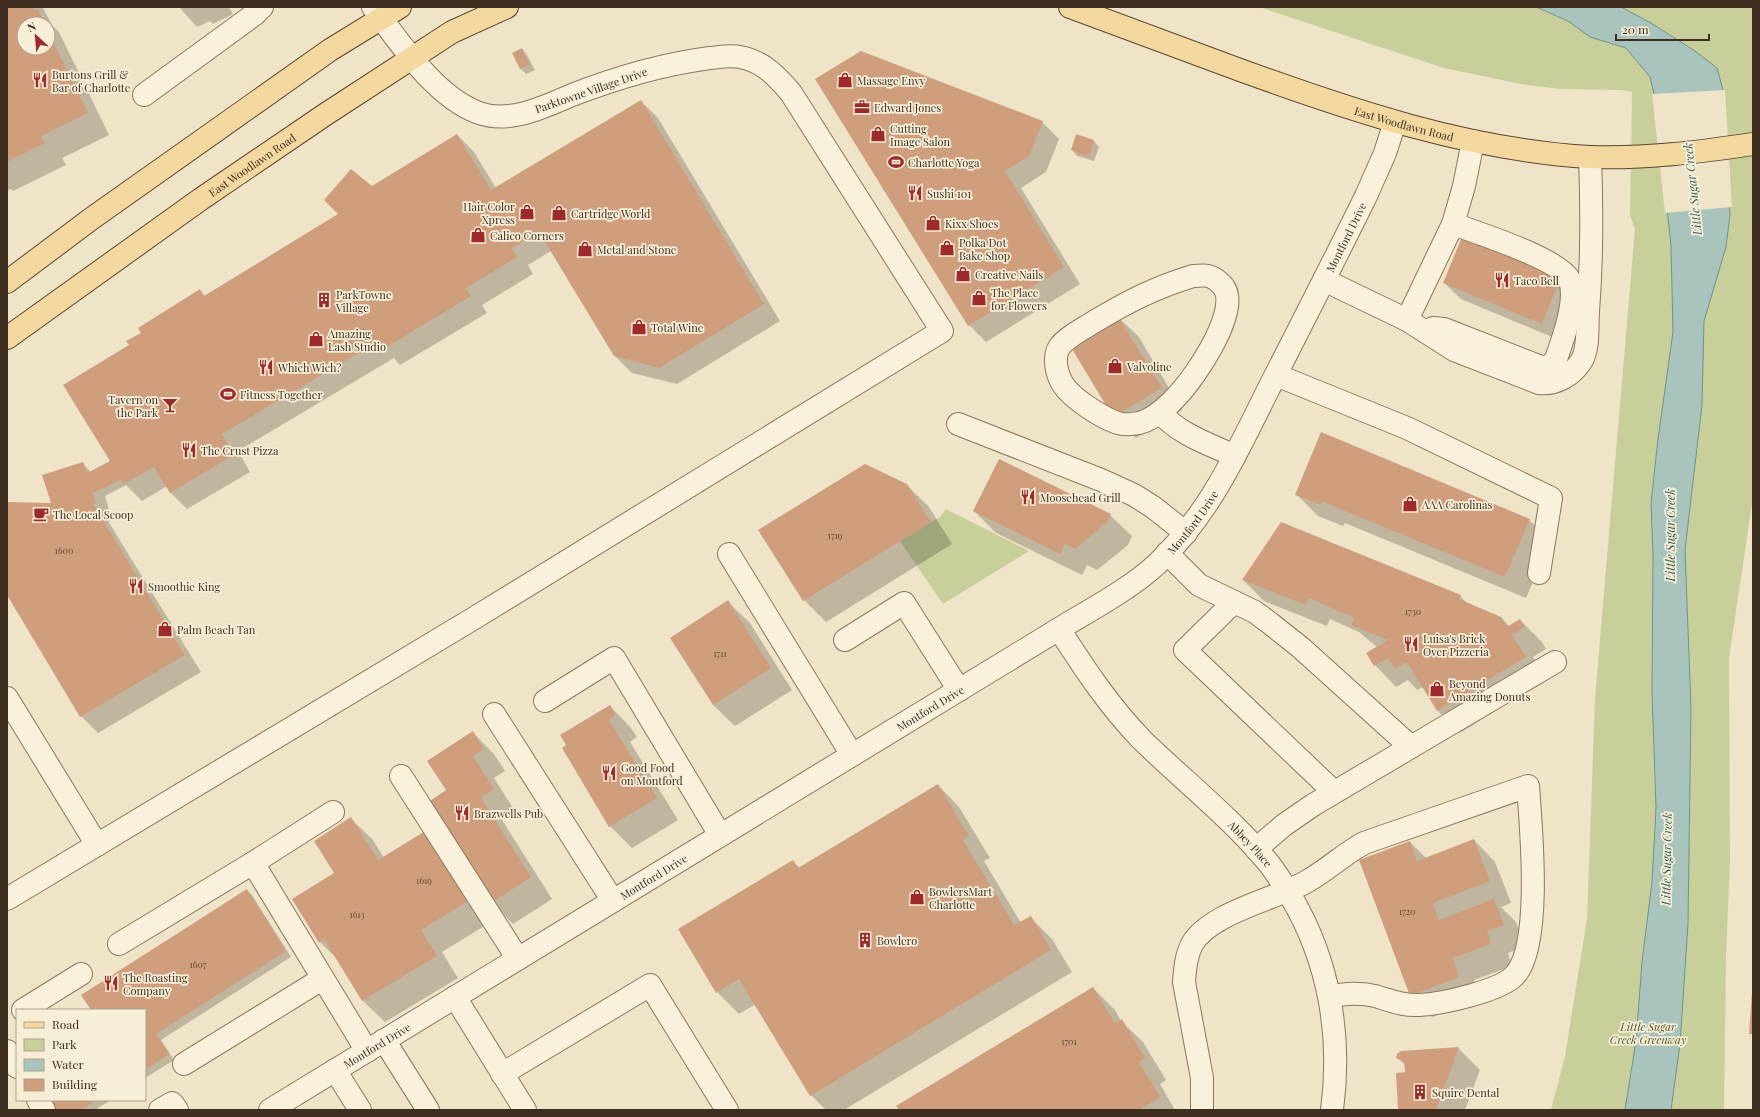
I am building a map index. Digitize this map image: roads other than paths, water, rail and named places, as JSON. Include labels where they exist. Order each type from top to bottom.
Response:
[{"type":"main road","points":[[7,282],[204,139],[330,50],[377,12],[400,7]]},
{"type":"main road","name":"East Woodlawn Road","points":[[7,338],[201,199],[326,114],[452,32],[507,7]]},
{"type":"main road","name":"East Woodlawn Road","points":[[1070,7],[1306,94],[1395,122],[1473,141],[1535,152],[1621,158],[1687,154],[1753,144]]},
{"type":"street","points":[[144,95],[255,14],[262,7]]},
{"type":"street","name":"Parktowne Village Drive","points":[[97,845],[471,620],[942,330],[797,102],[780,80],[764,66],[740,57],[724,56],[691,61],[625,77],[590,88],[538,109],[520,114],[502,117],[489,116],[478,112],[443,91],[411,58],[377,12]]},
{"type":"street","name":"Montford Drive","points":[[270,1110],[1059,629],[1137,579],[1156,565],[1186,533],[1213,496],[1235,456],[1366,196],[1385,152],[1395,122]]},
{"type":"street","points":[[1414,324],[1452,224],[1464,186],[1473,141]]},
{"type":"street","points":[[1324,280],[1414,324],[1454,350],[1539,383],[1549,384],[1555,382],[1577,366],[1582,359],[1586,342],[1591,275],[1592,210],[1590,157]]},
{"type":"street","points":[[1414,324],[1444,329],[1541,367],[1552,366],[1560,349],[1570,307],[1571,283],[1561,269],[1548,262],[1452,224]]},
{"type":"street","points":[[1193,276],[1210,276],[1223,286],[1227,293],[1228,301],[1226,314],[1212,346],[1191,380],[1160,412],[1142,422],[1132,425],[1120,424],[1102,415],[1081,401],[1063,385],[1056,367],[1058,352],[1060,347],[1071,336],[1140,296],[1193,276]]},
{"type":"street","points":[[1276,375],[1408,428],[1551,498],[1539,573]]},
{"type":"street","points":[[1160,412],[1169,422],[1188,434],[1235,456]]},
{"type":"street","points":[[958,424],[1102,480],[1134,495],[1186,533]]},
{"type":"street","points":[[1168,553],[1199,585],[1260,616],[1295,642],[1411,747]]},
{"type":"street","points":[[729,554],[852,755]]},
{"type":"street","points":[[1234,602],[1185,650],[1334,792]]},
{"type":"street","points":[[845,640],[904,603],[959,690]]},
{"type":"street","name":"Abbey Place","points":[[1059,629],[1106,699],[1125,720],[1256,849],[1266,860],[1299,911],[1311,937],[1330,996],[1334,1026],[1335,1062],[1332,1110]]},
{"type":"street","points":[[545,701],[614,658],[720,835]]},
{"type":"street","points":[[1256,849],[1284,825],[1334,792],[1555,662]]},
{"type":"street","points":[[7,698],[97,845],[7,899]]},
{"type":"street","points":[[494,714],[613,901]]},
{"type":"street","points":[[401,776],[518,959]]},
{"type":"street","points":[[1202,1110],[1202,1078],[1184,982],[1185,966],[1188,954],[1193,943],[1202,932],[1231,914],[1287,891],[1320,873],[1349,851],[1364,843],[1528,786],[1532,860],[1532,919],[1528,948],[1523,962],[1516,974],[1506,982],[1481,992],[1418,1005],[1405,1004],[1364,994],[1350,993],[1330,996]]},
{"type":"street","points":[[119,944],[334,812]]},
{"type":"street","points":[[253,863],[322,979],[428,1110]]},
{"type":"street","points":[[25,1009],[81,974]]},
{"type":"street","points":[[184,1064],[322,979]]},
{"type":"street","points":[[502,1074],[650,985],[727,1110]]},
{"type":"street","points":[[455,997],[525,1110]]},
{"type":"street","points":[[7,1020],[16,1015]]},
{"type":"street","points":[[7,1051],[16,1065]]},
{"type":"street","points":[[335,1070],[360,1110]]},
{"type":"street","points":[[39,1101],[44,1110]]},
{"type":"street","points":[[160,1110],[172,1103],[177,1110]]},
{"type":"water","name":"Little Sugar Creek","points":[[1536,7],[1621,7],[1651,23],[1695,51],[1717,68],[1723,90],[1730,215],[1726,247],[1704,321],[1702,405],[1685,550],[1691,708],[1688,924],[1680,1044],[1671,1110],[1625,1110],[1636,1041],[1642,962],[1652,882],[1656,808],[1652,692],[1653,554],[1651,503],[1658,439],[1673,332],[1671,245],[1654,94],[1650,77],[1626,48],[1590,37],[1568,21]]},
{"type":"place","name":"Burtons Grill & Bar of Charlotte","points":[[40,80]]},
{"type":"place","name":"Massage Envy","points":[[845,80]]},
{"type":"place","name":"Edward Jones","points":[[862,107]]},
{"type":"place","name":"Cutting Image Salon","points":[[878,134]]},
{"type":"place","name":"Charlotte Yoga","points":[[896,162]]},
{"type":"place","name":"Sushi 101","points":[[915,193]]},
{"type":"place","name":"Hair Color Xpress","points":[[527,212]]},
{"type":"place","name":"Cartridge World","points":[[559,213]]},
{"type":"place","name":"Kixx Shoes","points":[[933,223]]},
{"type":"place","name":"Calico Corners","points":[[478,235]]},
{"type":"place","name":"Polka Dot Bake Shop","points":[[947,248]]},
{"type":"place","name":"Metal and Stone","points":[[585,249]]},
{"type":"place","name":"Creative Nails","points":[[963,274]]},
{"type":"place","name":"Taco Bell","points":[[1502,280]]},
{"type":"place","name":"The Place for Flowers","points":[[979,298]]},
{"type":"place","name":"ParkTowne Village","points":[[324,300]]},
{"type":"place","name":"Total Wine","points":[[639,327]]},
{"type":"place","name":"Amazing Lash Studio","points":[[316,339]]},
{"type":"place","name":"Valvoline","points":[[1115,366]]},
{"type":"place","name":"Which Wich?","points":[[266,367]]},
{"type":"place","name":"Fitness Together","points":[[228,394]]},
{"type":"place","name":"Tavern on the Park","points":[[170,405]]},
{"type":"place","name":"The Crust Pizza","points":[[189,450]]},
{"type":"place","name":"Moosehead Grill","points":[[1028,497]]},
{"type":"place","name":"AAA Carolinas","points":[[1410,504]]},
{"type":"place","name":"The Local Scoop","points":[[41,514]]},
{"type":"place","name":"Smoothie King","points":[[136,586]]},
{"type":"place","name":"Palm Beach Tan","points":[[165,629]]},
{"type":"place","name":"Luisa's Brick Over Pizzeria","points":[[1411,644]]},
{"type":"place","name":"Beyond Amazing Donuts","points":[[1437,689]]},
{"type":"place","name":"Good Food on Montford","points":[[609,773]]},
{"type":"place","name":"Brazwells Pub","points":[[462,813]]},
{"type":"place","name":"BowlersMart Charlotte","points":[[917,897]]},
{"type":"place","name":"Bowlero","points":[[865,940]]},
{"type":"place","name":"The Roasting Company","points":[[111,983]]},
{"type":"place","name":"Squire Dental","points":[[1420,1092]]},
{"type":"park label","name":"Little Sugar Creek Greenway","points":[[1648,1032]]}]
